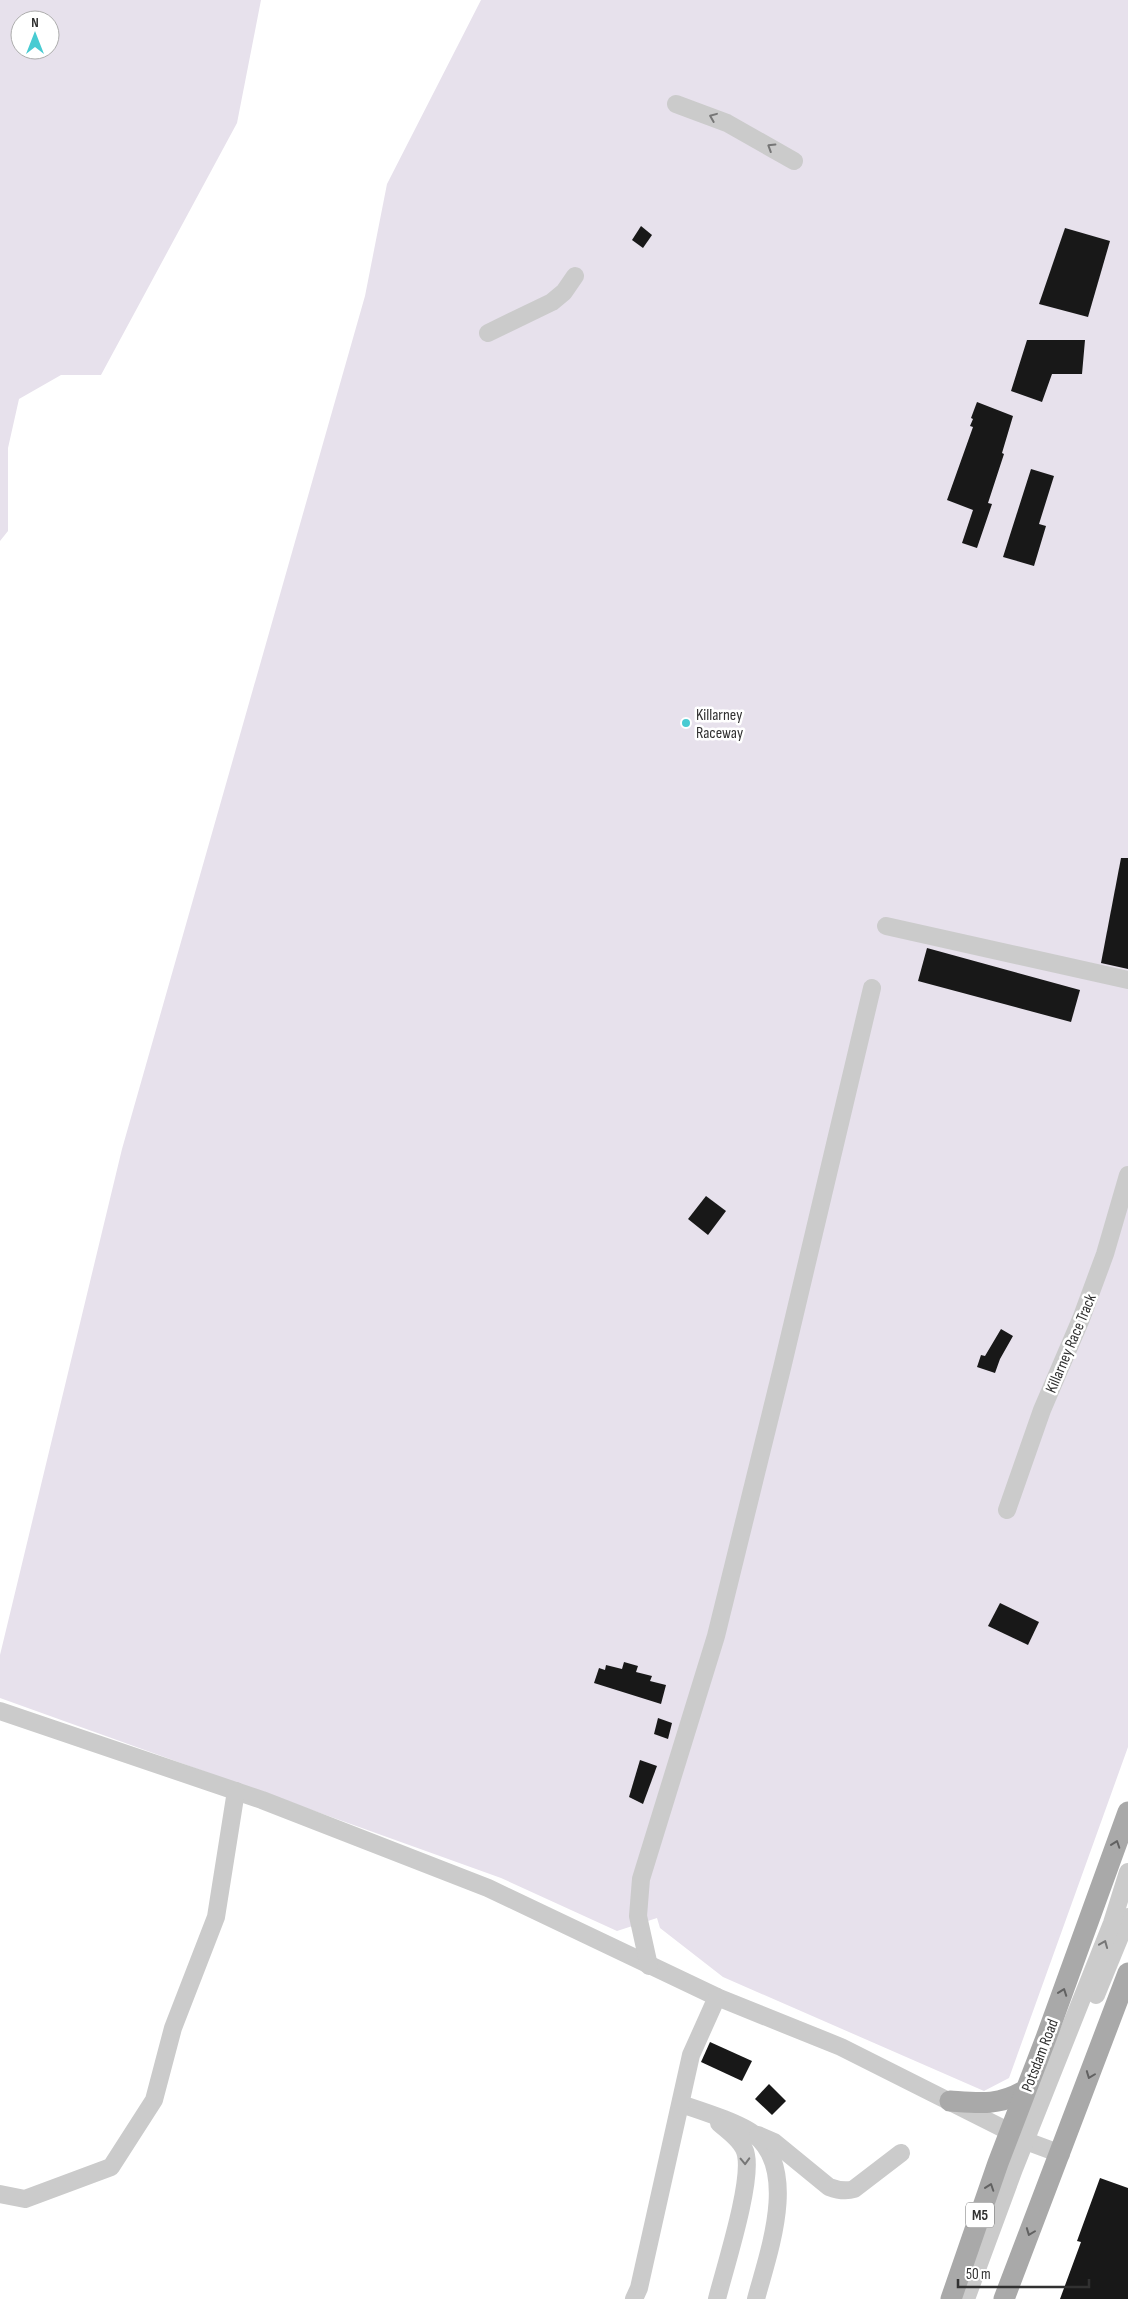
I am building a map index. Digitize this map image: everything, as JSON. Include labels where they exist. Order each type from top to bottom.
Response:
[{"type":"main road","name":"Potsdam Road","points":[[951,2299],[1023,2138],[1024,2090],[1046,2038],[1121,1880],[1128,1812]]},
{"type":"main road","points":[[1004,2299],[1128,1973]]},
{"type":"main road","points":[[950,2101],[999,2102],[1024,2090]]},
{"type":"street","points":[[676,104],[727,122],[794,161]]},
{"type":"street","points":[[488,333],[552,302],[564,292],[575,276]]},
{"type":"street","points":[[886,926],[1128,980]]},
{"type":"street","points":[[649,1966],[638,1916],[641,1879],[716,1636],[872,988]]},
{"type":"street","name":"Killarney Race Track","points":[[1007,1510],[1042,1410],[1081,1319],[1105,1254],[1128,1175]]},
{"type":"street","points":[[0,1711],[236,1790],[488,1888],[717,1997],[841,2047],[1023,2138],[1060,2154]]},
{"type":"street","points":[[0,2194],[25,2199],[111,2167],[154,2100],[173,2028],[216,1917],[236,1790]]},
{"type":"street","points":[[966,2299],[1023,2138],[1112,1923],[1121,1880]]},
{"type":"street","points":[[974,2299],[1023,2138],[1128,1917]]},
{"type":"street","points":[[634,2299],[639,2288],[691,2056],[717,1997]]},
{"type":"street","points":[[681,2104],[705,2112],[774,2142],[828,2187],[838,2190],[848,2191],[854,2189],[901,2153]]},
{"type":"street","points":[[705,2112],[736,2138],[746,2156],[744,2190],[717,2299]]},
{"type":"street","points":[[753,2133],[768,2150],[778,2180],[774,2232],[756,2299]]},
{"type":"shaded area","points":[[0,0],[261,0],[237,123],[101,375],[61,375],[19,399],[8,448],[8,531],[0,541]]},
{"type":"shaded area","name":"Killarney Raceway","points":[[481,0],[1128,0],[1128,1747],[1009,2078],[984,2091],[723,1977],[660,1928],[657,1918],[617,1931],[501,1878],[0,1698],[0,1655],[122,1149],[365,296],[387,184]]},
{"type":"building","points":[[641,226],[652,235],[643,248],[632,240]]},
{"type":"building","points":[[1065,228],[1110,241],[1088,317],[1039,304]]},
{"type":"building","points":[[1027,340],[1085,340],[1082,374],[1052,374],[1042,402],[1011,391]]},
{"type":"building","points":[[977,402],[1013,416],[1002,453],[1004,454],[988,503],[992,504],[977,548],[962,543],[973,510],[947,500],[973,427],[970,426],[973,419],[971,418]]},
{"type":"building","points":[[1031,469],[1054,476],[1039,524],[1046,526],[1034,566],[1003,557]]},
{"type":"building","points":[[1121,858],[1128,858],[1128,969],[1101,963]]},
{"type":"building","points":[[927,948],[1080,990],[1071,1022],[918,981]]},
{"type":"building","points":[[706,1196],[726,1211],[708,1235],[688,1219]]},
{"type":"building","points":[[1001,1329],[1013,1336],[1000,1359],[995,1373],[977,1367],[981,1355],[985,1356]]},
{"type":"building","points":[[1000,1603],[1039,1622],[1028,1645],[988,1626]]},
{"type":"building","points":[[624,1662],[638,1666],[636,1672],[652,1676],[650,1681],[666,1685],[661,1704],[594,1683],[599,1668],[605,1670],[606,1665],[622,1669]]},
{"type":"building","points":[[658,1718],[672,1723],[668,1739],[654,1734]]},
{"type":"building","points":[[640,1760],[657,1766],[643,1804],[629,1797]]},
{"type":"building","points":[[710,2042],[752,2061],[742,2081],[701,2062]]},
{"type":"building","points":[[769,2084],[786,2101],[772,2115],[755,2099]]},
{"type":"building","points":[[1100,2178],[1128,2188],[1128,2299],[1060,2299],[1081,2242],[1077,2241]]},
{"type":"place","name":"Killarney Raceway","points":[[686,723]]}]
